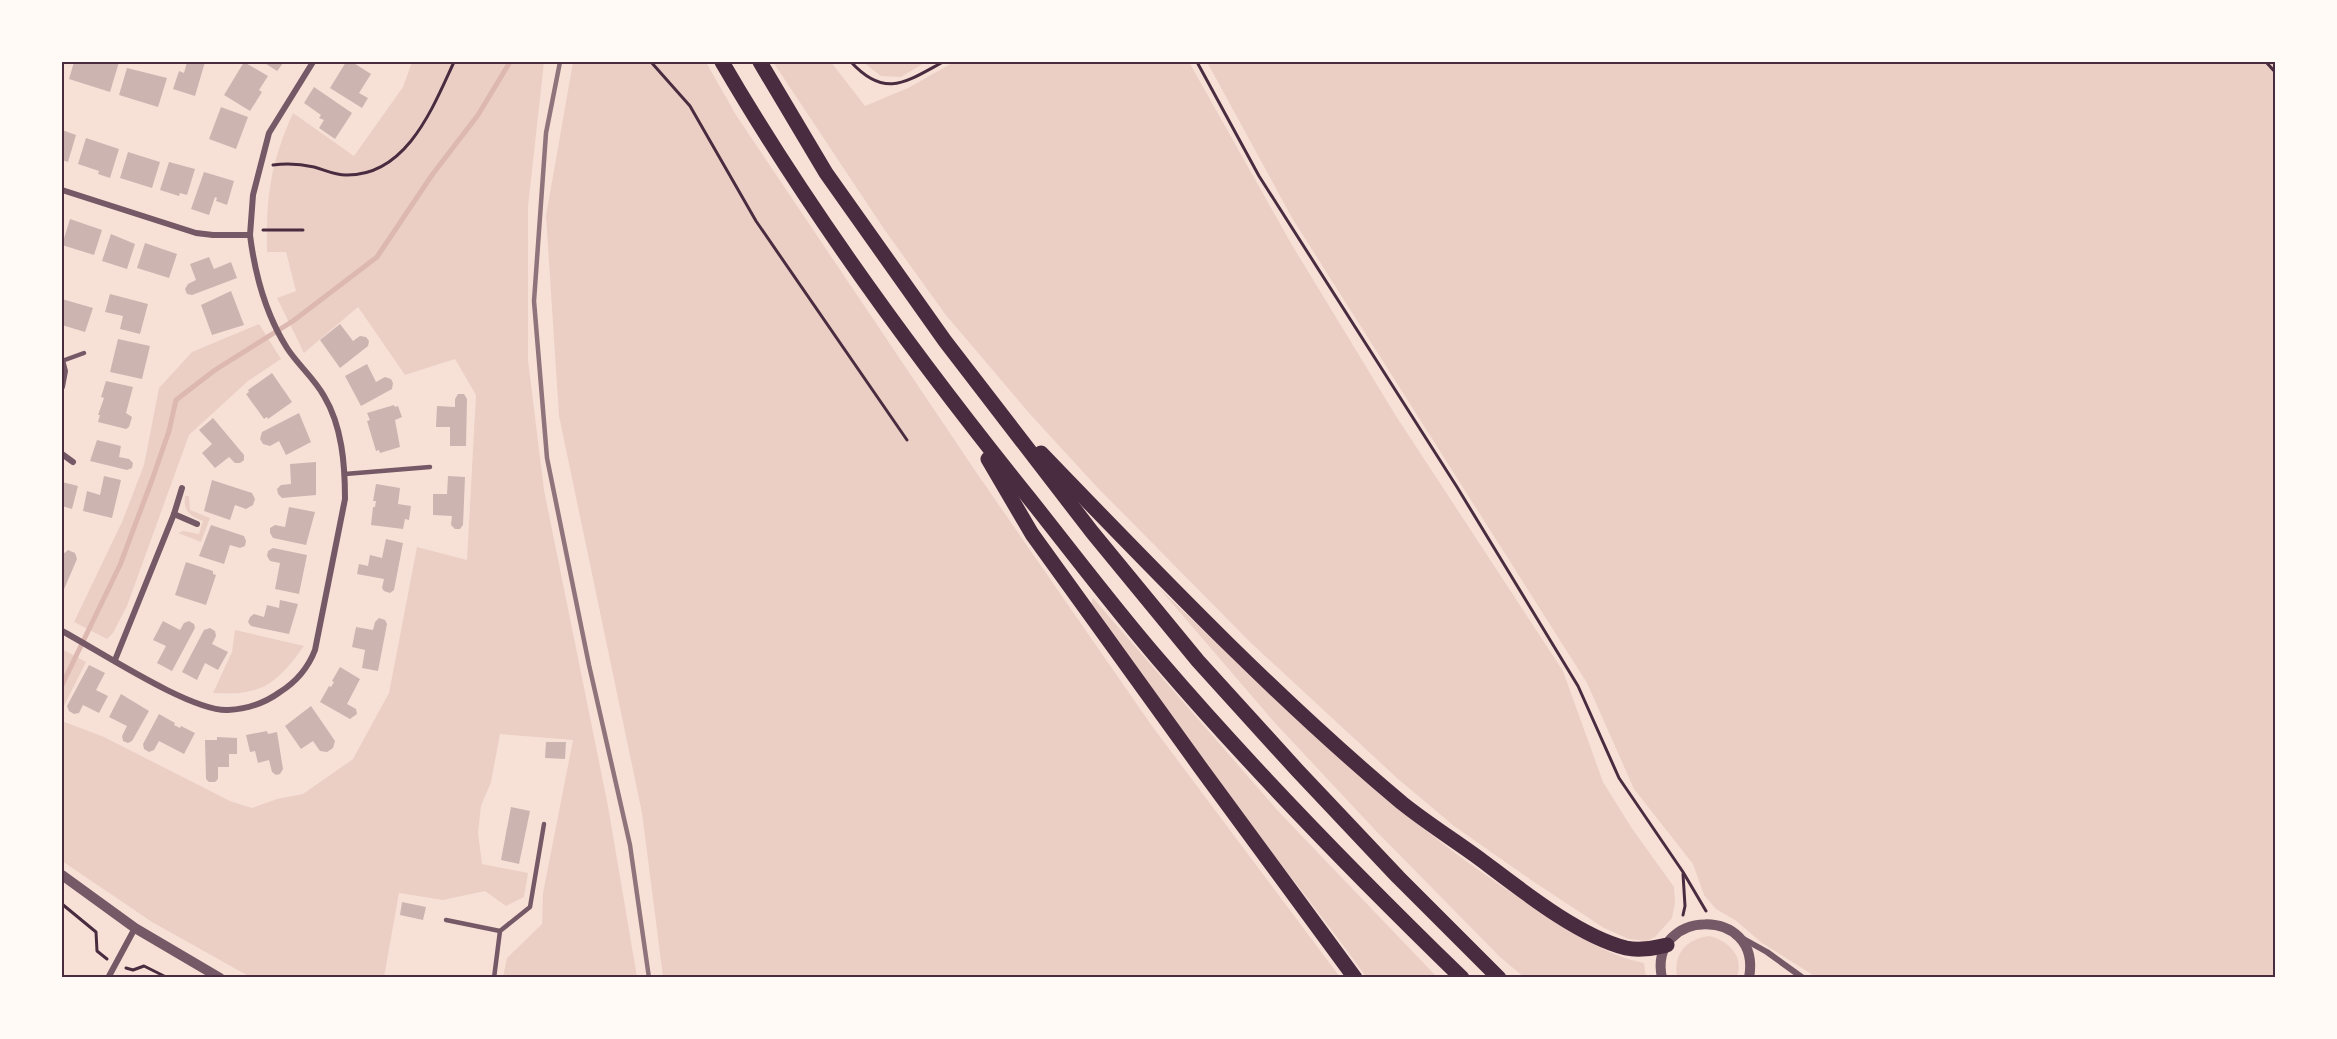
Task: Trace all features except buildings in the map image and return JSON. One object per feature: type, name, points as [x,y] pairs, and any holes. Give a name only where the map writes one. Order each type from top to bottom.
[{"type":"highway","points":[[722,62],[760,126],[854,265],[959,410],[1158,660],[1367,885],[1462,978]]},
{"type":"highway","points":[[760,62],[826,173],[945,341],[1092,532],[1198,661],[1383,860],[1499,978]]},
{"type":"highway","points":[[989,399],[1192,610],[1296,708],[1404,804],[1527,895],[1583,929],[1626,948],[1648,949],[1667,945]]},
{"type":"highway","points":[[959,410],[1032,534],[1355,978]]},
{"type":"street","points":[[63,632],[177,695],[217,709],[228,710],[270,699],[285,689],[307,668],[315,650],[345,499],[345,474],[338,430],[324,395],[291,352],[267,310],[254,267],[250,232],[253,195],[269,133],[313,62]]},
{"type":"street","points":[[62,190],[196,233],[213,235],[250,232]]},
{"type":"street","points":[[62,361],[65,371],[62,387]]},
{"type":"street","points":[[62,454],[73,462]]},
{"type":"street","points":[[115,660],[182,489]]},
{"type":"street","points":[[174,514],[197,524]]},
{"type":"street","points":[[62,875],[135,928],[220,978]]},
{"type":"street","points":[[1662,978],[1661,964],[1667,945],[1680,931],[1691,925],[1705,923],[1720,925],[1735,933],[1767,952],[1803,978]]},
{"type":"street","points":[[108,978],[135,928]]},
{"type":"street","points":[[1735,933],[1749,956],[1749,978]]},
{"type":"lane","points":[[62,361],[84,353]]},
{"type":"lane","points":[[345,474],[430,467]]},
{"type":"lane","points":[[494,978],[500,932],[530,907],[544,824]]},
{"type":"lane","points":[[446,920],[500,932]]},
{"type":"path","points":[[259,166],[284,164],[313,166],[345,175],[360,174],[380,167],[398,154],[423,127],[454,62]]},
{"type":"path","points":[[651,62],[690,106],[756,221],[907,440]]},
{"type":"path","points":[[851,62],[861,73],[882,84],[896,84],[943,62]]},
{"type":"path","points":[[1197,62],[1259,176],[1457,487],[1578,686],[1619,778],[1683,872],[1713,924]]},
{"type":"path","points":[[2266,62],[2276,73]]},
{"type":"path","points":[[250,232],[303,230]]},
{"type":"path","points":[[1680,931],[1685,906],[1683,872]]},
{"type":"path","points":[[62,904],[96,932],[97,951],[114,965],[133,970],[144,966],[168,978]]},
{"type":"shaded area","points":[[412,62],[544,62],[528,207],[528,360],[544,490],[608,806],[637,977],[503,977],[507,958],[542,924],[543,893],[573,740],[500,734],[491,782],[481,806],[478,833],[482,864],[528,873],[524,897],[506,906],[485,891],[443,900],[399,893],[384,977],[252,978],[152,922],[62,861],[62,721],[104,737],[230,801],[252,808],[277,799],[303,794],[353,759],[389,693],[417,547],[467,560],[476,395],[455,359],[405,375],[358,307],[304,353],[277,298],[296,291],[286,252],[267,252],[267,215],[271,181],[279,149],[293,113],[354,156],[403,87]]},
{"type":"shaded area","points":[[573,62],[706,62],[736,115],[974,469],[1152,726],[1340,977],[663,977],[642,813],[559,416],[546,216]]},
{"type":"shaded area","points":[[773,62],[831,62],[865,106],[908,88],[954,62],[1189,62],[1292,245],[1396,416],[1563,671],[1603,782],[1631,827],[1674,887],[1675,903],[1672,918],[1655,937],[1647,941],[1629,939],[1604,928],[1454,826],[1398,779],[1251,643],[1095,485],[1029,413],[945,314],[884,229]]},
{"type":"shaded area","points":[[863,62],[926,62],[901,77],[881,76]]},
{"type":"shaded area","points":[[1207,62],[2275,62],[2275,977],[1816,977],[1762,943],[1735,920],[1716,909],[1704,895],[1693,864],[1634,789],[1587,683],[1292,218]]},
{"type":"shaded area","points":[[259,324],[281,359],[248,381],[189,435],[127,606],[113,633],[107,639],[74,622],[122,522],[144,465],[159,388],[192,352]]},
{"type":"shaded area","points":[[185,496],[189,496],[190,510],[210,518],[201,542],[178,533],[183,531],[199,534],[203,521],[188,512],[185,506]]},
{"type":"shaded area","points":[[1159,588],[1296,718],[1391,802],[1490,878],[1579,936],[1616,955],[1644,963],[1646,977],[1524,977],[1500,957],[1377,832],[1275,723]]},
{"type":"shaded area","points":[[1093,598],[1278,811],[1437,977],[1366,977],[1235,803],[1091,604]]},
{"type":"shaded area","points":[[235,630],[304,646],[285,670],[266,685],[244,692],[213,693],[232,652]]},
{"type":"shaded area","points":[[62,649],[86,662],[62,710]]},
{"type":"shaded area","points":[[1709,936],[1723,942],[1733,950],[1738,962],[1737,977],[1677,977],[1677,961],[1683,949],[1694,940]]},
{"type":"waterway","points":[[62,685],[120,565],[169,431],[176,400],[215,370],[293,321],[377,257],[432,175],[478,115],[510,62]]},
{"type":"railway","points":[[560,62],[546,133],[534,301],[547,458],[589,665],[630,845],[649,978]]}]
